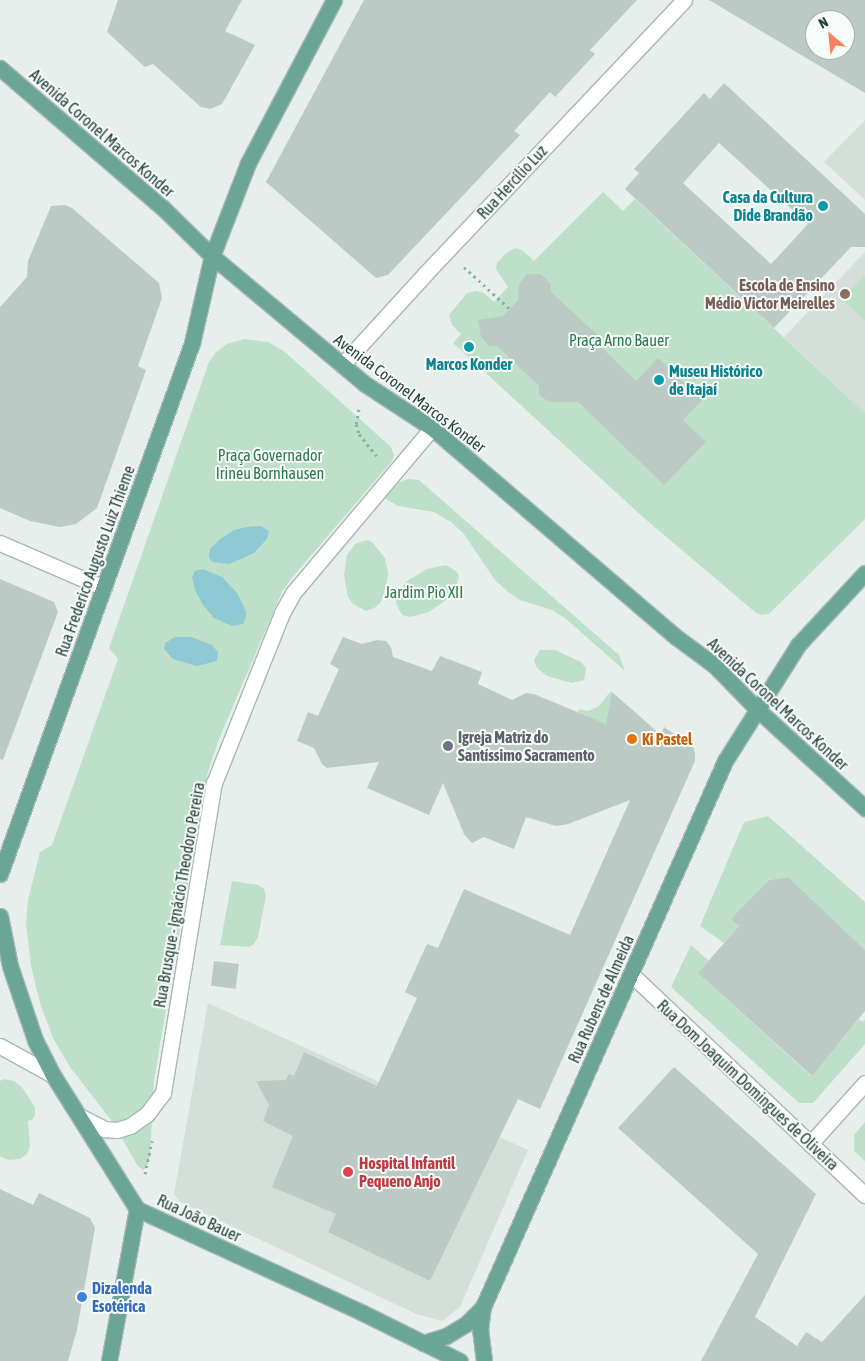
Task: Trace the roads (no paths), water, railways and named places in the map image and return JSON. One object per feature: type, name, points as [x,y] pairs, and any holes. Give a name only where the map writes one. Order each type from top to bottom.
[{"type":"main road","name":"Rua Frederico Augusto Luiz Thieme","points":[[0,874],[192,343],[212,256],[248,163],[334,0]]},
{"type":"main road","name":"Avenida Coronel Marcos Konder","points":[[0,68],[163,208],[212,256],[342,365],[365,384],[432,428],[676,637],[714,665],[757,709],[865,808]]},
{"type":"main road","name":"Rua Rubens de Almeida","points":[[484,1361],[480,1330],[483,1307],[725,761],[798,645],[865,573]]},
{"type":"main road","name":"Rua João Bauer","points":[[0,916],[10,966],[21,1003],[53,1075],[137,1209],[460,1361]]},
{"type":"main road","points":[[109,1361],[137,1209]]},
{"type":"main road","name":"Rua Rubens de Almeida","points":[[423,1342],[446,1336],[460,1328],[483,1307]]},
{"type":"street","name":"Rua Hercílio Luz","points":[[342,365],[425,274],[684,0]]},
{"type":"street","name":"Rua Brusque - Ignácio Theodoro Pereira","points":[[81,1117],[105,1129],[117,1130],[130,1126],[147,1114],[163,1093],[214,783],[275,631],[293,593],[432,428]]},
{"type":"street","points":[[0,543],[104,588]]},
{"type":"street","name":"Rua Dom Joaquim Domingues de Oliveira","points":[[631,974],[865,1195]]},
{"type":"street","points":[[0,1046],[53,1075]]},
{"type":"street","points":[[810,1144],[865,1083]]},
{"type":"water","points":[[261,526],[269,531],[267,539],[254,553],[229,564],[212,562],[209,557],[210,549],[219,540],[234,530]]},
{"type":"water","points":[[203,569],[222,577],[237,593],[246,611],[243,624],[232,626],[214,618],[203,605],[195,590],[192,577],[195,571]]},
{"type":"water","points":[[175,637],[191,637],[212,645],[218,652],[217,661],[197,666],[173,659],[164,649],[165,643]]},
{"type":"place","name":"Casa da Cultura Dide Brandão","points":[[823,206]]},
{"type":"place","name":"Escola de Ensino Médio Victor Meirelles","points":[[845,294]]},
{"type":"place","name":"Marcos Konder","points":[[469,347]]},
{"type":"place","name":"Museu Histórico de Itajaí","points":[[659,380]]},
{"type":"place","name":"Ki Pastel","points":[[632,739]]},
{"type":"place","name":"Igreja Matriz do Santíssimo Sacramento","points":[[448,746]]},
{"type":"place","name":"Hospital Infantil Pequeno Anjo","points":[[348,1172]]},
{"type":"place","name":"Dizalenda Esotérica","points":[[82,1297]]},
{"type":"park label","name":"Praça Arno Bauer","points":[[619,340]]},
{"type":"park label","name":"Praça Governador Irineu Bornhausen","points":[[270,464]]},
{"type":"park label","name":"Jardim Pio XII","points":[[424,592]]}]
